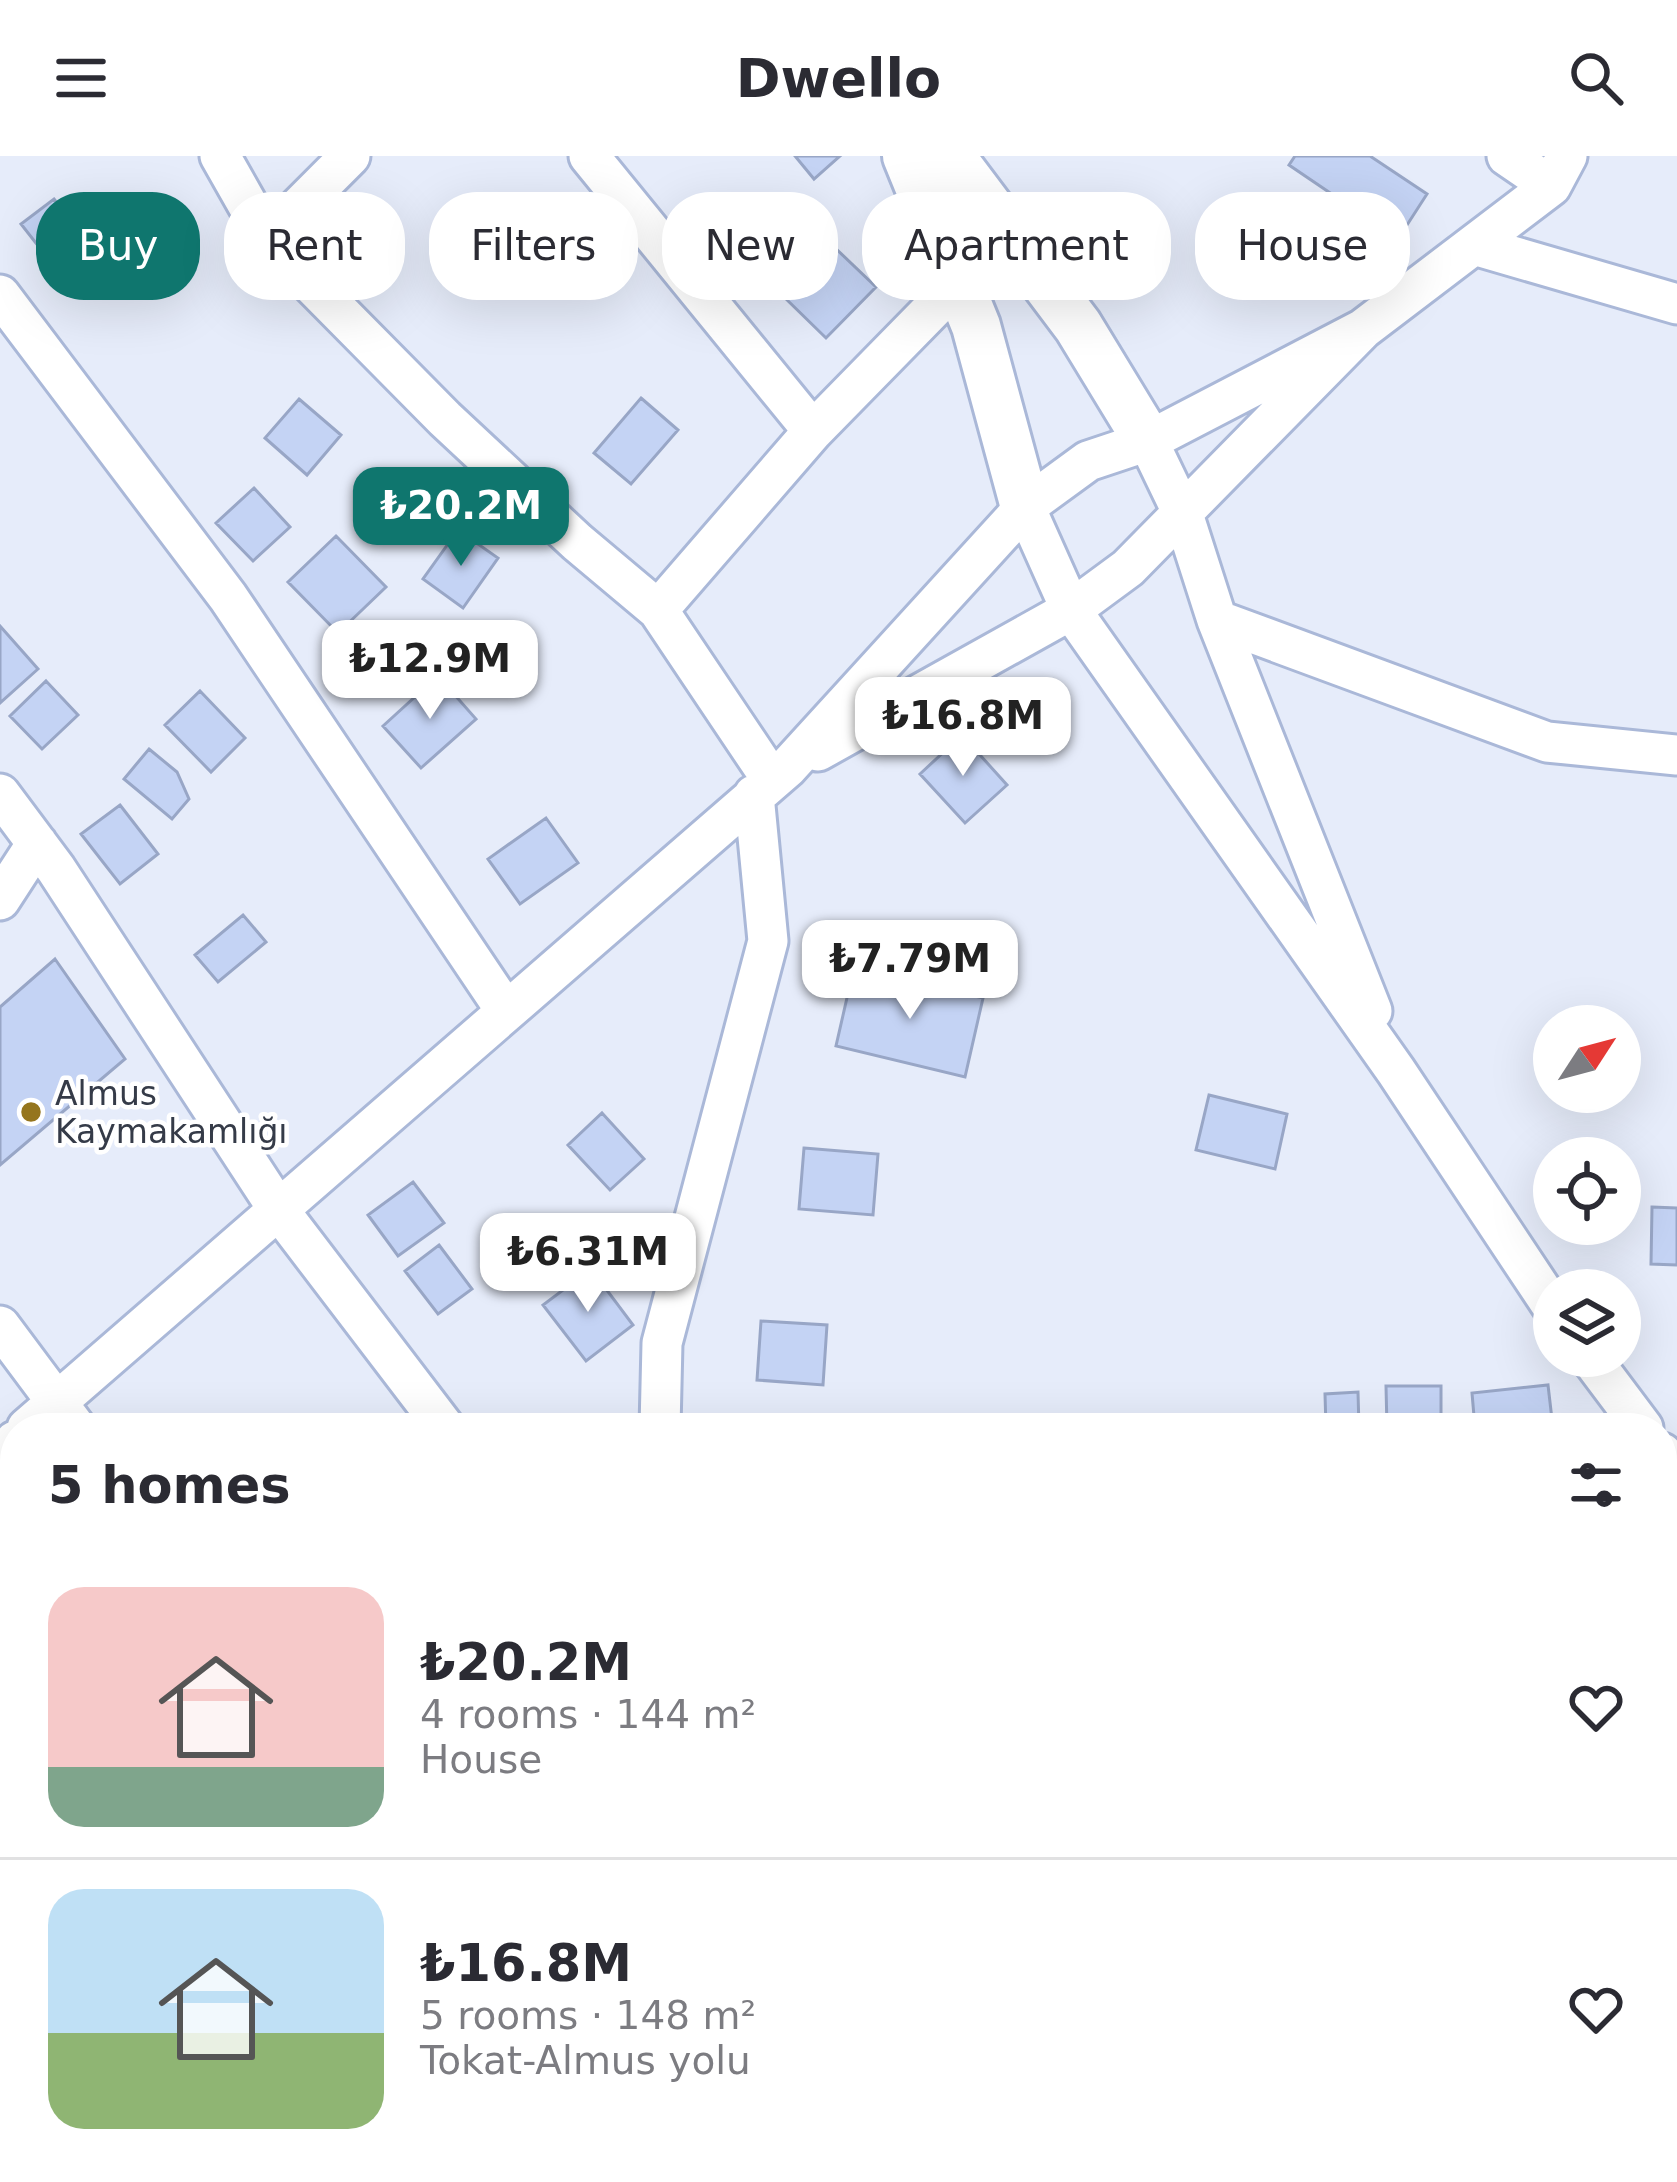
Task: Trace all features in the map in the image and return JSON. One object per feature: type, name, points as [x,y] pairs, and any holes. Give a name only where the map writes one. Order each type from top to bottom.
[{"type":"main road","points":[[907,156],[921,192]]},
{"type":"main road","points":[[950,156],[1078,326],[1148,441]]},
{"type":"main road","points":[[965,300],[1025,506]]},
{"type":"street","points":[[220,156],[240,192]]},
{"type":"street","points":[[314,192],[350,156]]},
{"type":"street","points":[[589,156],[813,431]]},
{"type":"street","points":[[1507,156],[1559,171]]},
{"type":"street","points":[[771,781],[1071,610],[1128,568],[1363,329],[1559,171]]},
{"type":"street","points":[[1474,244],[1677,304]]},
{"type":"street","points":[[0,295],[228,597],[506,1011]]},
{"type":"street","points":[[327,300],[445,419],[658,610],[771,781],[768,941],[662,1343],[660,1413]]},
{"type":"street","points":[[658,610],[813,431],[941,300]]},
{"type":"street","points":[[69,1413],[278,1209],[771,781],[1025,506],[1088,461],[1148,441],[1363,329]]},
{"type":"street","points":[[1148,441],[1184,514],[1216,620],[1396,1071]]},
{"type":"street","points":[[1025,506],[1071,610],[1396,1071],[1533,1277]]},
{"type":"street","points":[[1216,620],[1547,742],[1677,755]]},
{"type":"street","points":[[0,794],[278,1209],[434,1413]]},
{"type":"street","points":[[0,900],[37,843]]},
{"type":"street","points":[[0,1326],[65,1413]]},
{"type":"street","points":[[1605,1377],[1632,1413]]},
{"type":"building","points":[[795,156],[840,156],[814,179]]},
{"type":"building","points":[[1295,156],[1370,156],[1427,194],[1410,220],[1410,192],[1329,192],[1289,165]]},
{"type":"building","points":[[36,213],[36,243],[21,224]]},
{"type":"building","points":[[838,251],[862,274],[863,300],[826,338],[787,300],[838,300]]},
{"type":"building","points":[[641,398],[678,430],[631,484],[594,453]]},
{"type":"building","points":[[299,399],[341,435],[307,475],[265,438]]},
{"type":"building","points":[[254,488],[290,527],[253,561],[216,523]]},
{"type":"building","points":[[458,530],[498,558],[463,608],[423,579]]},
{"type":"building","points":[[336,536],[386,587],[338,633],[288,582]]},
{"type":"building","points":[[0,626],[38,669],[0,703]]},
{"type":"building","points":[[438,676],[476,719],[421,768],[383,726]]},
{"type":"building","points":[[46,681],[78,715],[42,749],[10,716]]},
{"type":"building","points":[[200,691],[245,738],[211,772],[165,725]]},
{"type":"building","points":[[962,735],[1007,785],[965,823],[920,774]]},
{"type":"building","points":[[149,749],[177,772],[189,799],[172,819],[124,779]]},
{"type":"building","points":[[120,805],[158,854],[120,884],[81,834]]},
{"type":"building","points":[[546,818],[578,863],[520,904],[488,859]]},
{"type":"building","points":[[243,915],[266,942],[218,982],[195,955]]},
{"type":"building","name":"Almus Kaymakamlığı","points":[[55,959],[125,1059],[0,1165],[0,1007]]},
{"type":"building","points":[[854,967],[983,998],[965,1077],[836,1046]]},
{"type":"building","points":[[1209,1095],[1287,1114],[1275,1169],[1196,1150]]},
{"type":"building","points":[[602,1113],[644,1159],[610,1190],[568,1145]]},
{"type":"building","points":[[804,1148],[878,1154],[873,1215],[799,1209]]},
{"type":"building","points":[[413,1182],[444,1223],[398,1256],[368,1215]]},
{"type":"building","points":[[1652,1207],[1677,1208],[1677,1265],[1651,1264]]},
{"type":"building","points":[[439,1245],[472,1289],[438,1314],[405,1271]]},
{"type":"building","points":[[591,1269],[633,1325],[586,1361],[543,1305]]},
{"type":"building","points":[[761,1321],[827,1325],[823,1385],[757,1380]]},
{"type":"building","points":[[1548,1385],[1551,1413],[1474,1413],[1472,1393]]},
{"type":"building","points":[[1386,1386],[1441,1386],[1441,1413],[1387,1413]]},
{"type":"building","points":[[1358,1392],[1359,1413],[1326,1413],[1325,1394]]},
{"type":"place","name":"Almus Kaymakamlığı","points":[[31,1112]]}]
